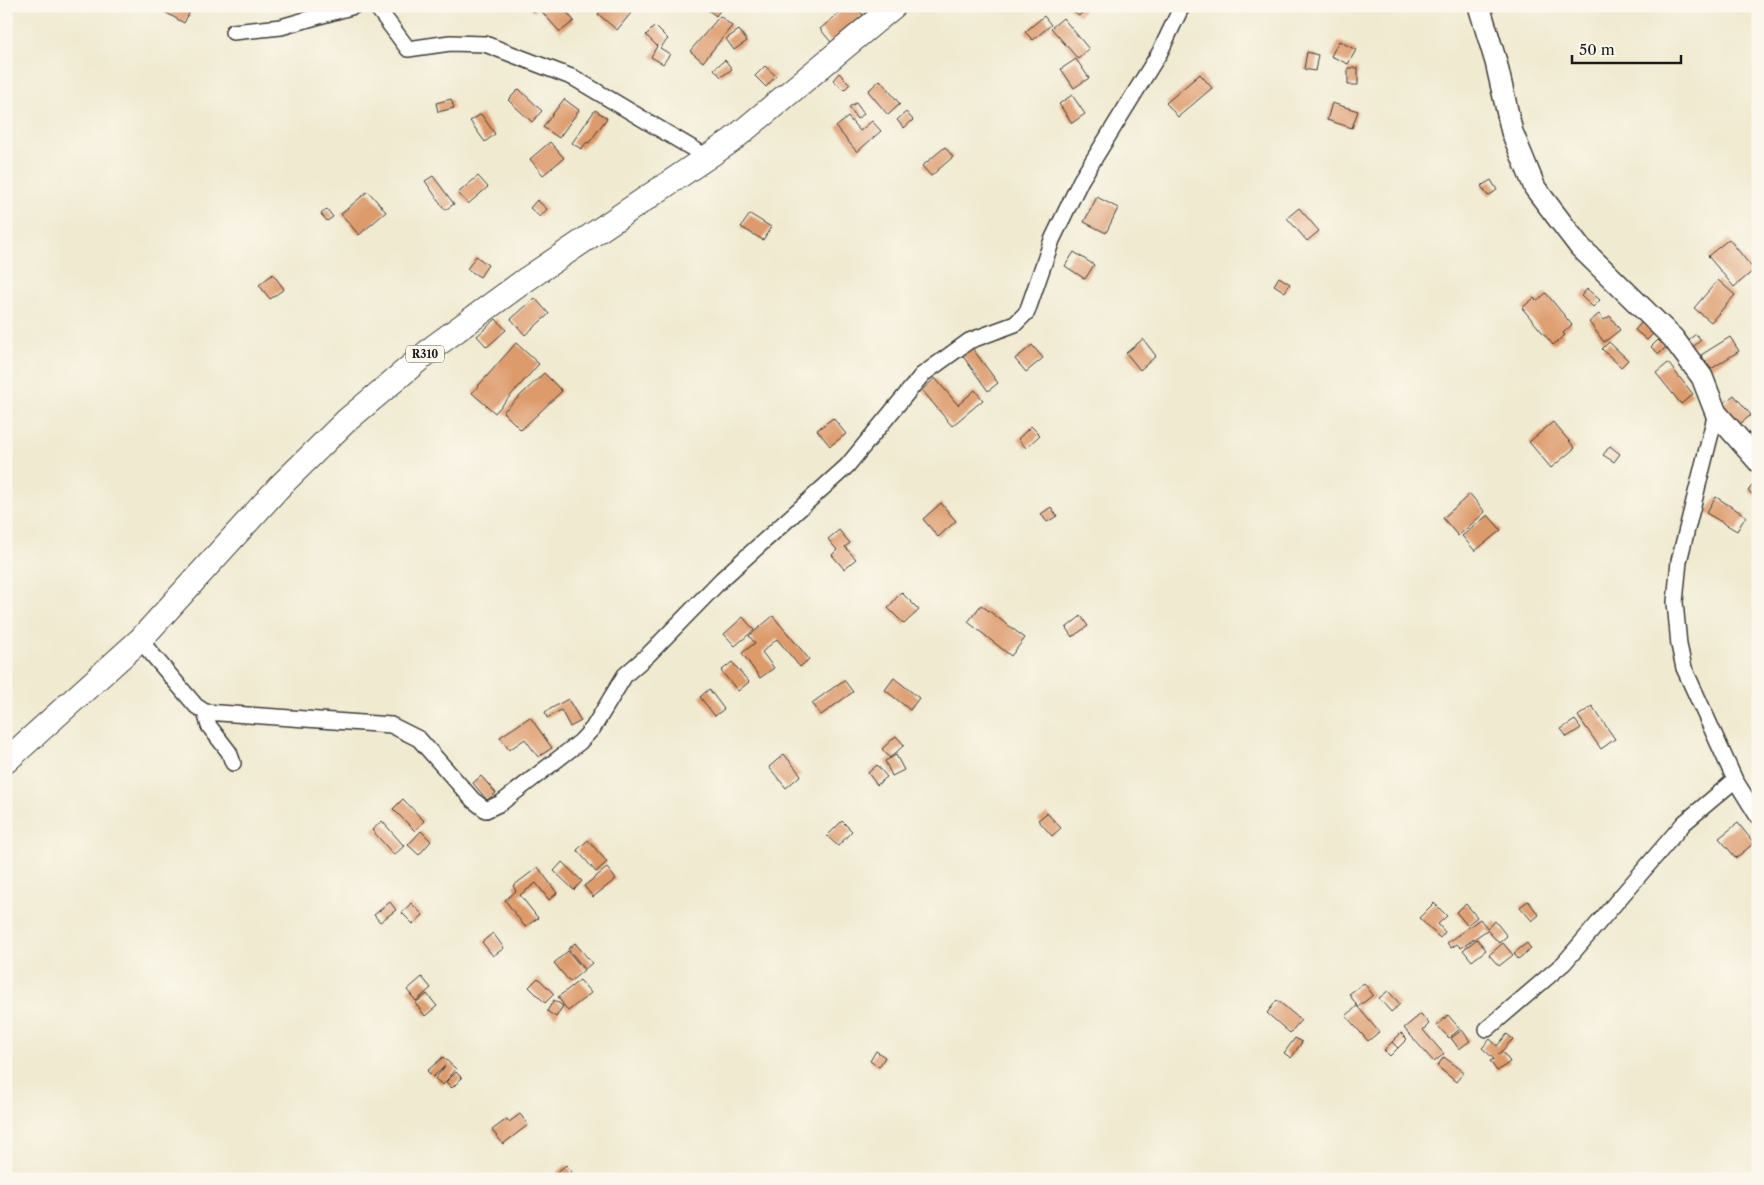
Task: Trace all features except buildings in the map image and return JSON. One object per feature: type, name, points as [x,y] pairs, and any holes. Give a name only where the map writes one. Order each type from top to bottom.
[{"type":"main road","name":"R310","points":[[6,761],[140,640],[279,487],[346,421],[442,341],[524,281],[730,141],[894,6]]},
{"type":"main road","points":[[1479,6],[1496,62],[1512,132],[1535,188],[1580,247],[1673,338],[1702,378],[1716,413],[1758,461]]},
{"type":"street","points":[[233,32],[281,27],[354,6]]},
{"type":"street","points":[[376,6],[408,49],[450,43],[485,44],[574,78],[707,157]]},
{"type":"street","points":[[140,640],[196,706],[205,712],[391,725],[419,740],[473,800],[486,810],[501,803],[580,742],[593,728],[625,676],[722,579],[847,466],[922,375],[969,341],[1015,324],[1027,312],[1052,240],[1081,180],[1160,52],[1182,6]]},
{"type":"street","points":[[1716,413],[1679,561],[1675,602],[1678,645],[1684,668],[1735,780],[1758,816]]},
{"type":"street","points":[[205,712],[208,726],[229,752],[233,763]]},
{"type":"street","points":[[1487,1029],[1564,963],[1684,823],[1735,780]]}]
